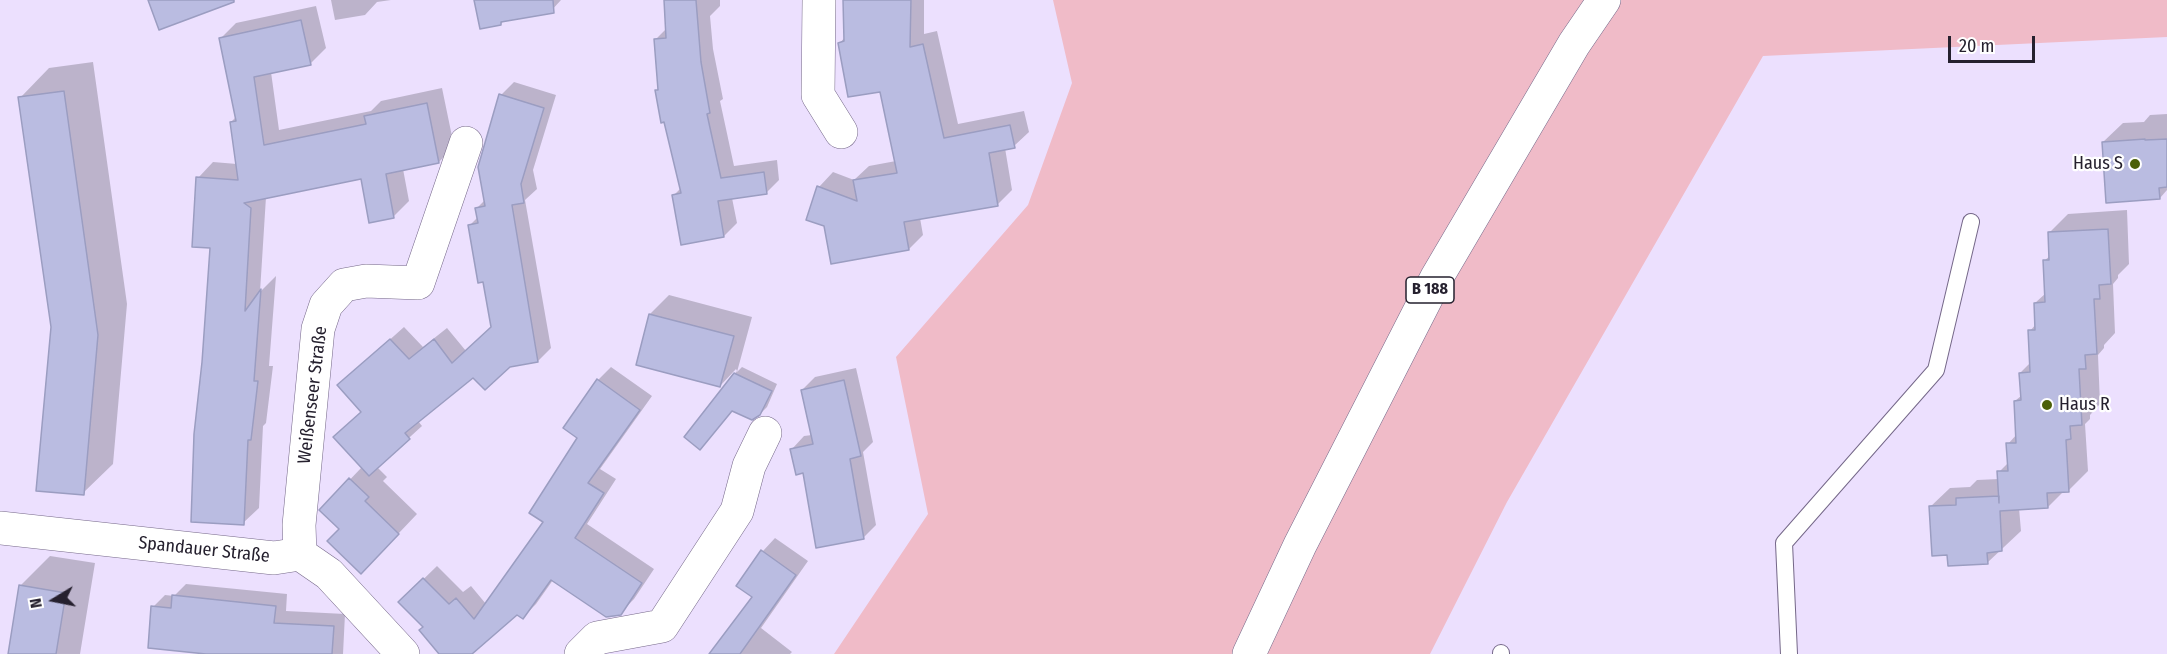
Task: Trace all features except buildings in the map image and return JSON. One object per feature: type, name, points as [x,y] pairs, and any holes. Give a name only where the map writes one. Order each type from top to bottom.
[{"type":"street","points":[[819,0],[818,95],[841,132]]},
{"type":"street","name":"B 188","points":[[1249,654],[1300,545],[1437,277],[1574,44],[1604,0]]},
{"type":"street","name":"Weißenseer Straße","points":[[300,554],[299,525],[318,329],[326,305],[344,285],[366,282],[418,283],[466,143]]},
{"type":"street","points":[[581,654],[597,638],[662,626],[738,511],[749,465],[765,433]]},
{"type":"street","name":"Spandauer Straße","points":[[0,528],[274,558],[300,554]]},
{"type":"street","points":[[300,554],[329,574],[403,654]]},
{"type":"lane","points":[[1789,654],[1784,543],[1936,370],[1971,222]]},
{"type":"shaded area","points":[[1053,0],[2167,0],[2167,37],[1763,56],[1507,502],[1430,654],[834,654],[928,514],[896,357],[1028,205],[1072,83]]},
{"type":"place","name":"Haus S","points":[[2135,164]]},
{"type":"place","name":"Haus R","points":[[2047,405]]}]
